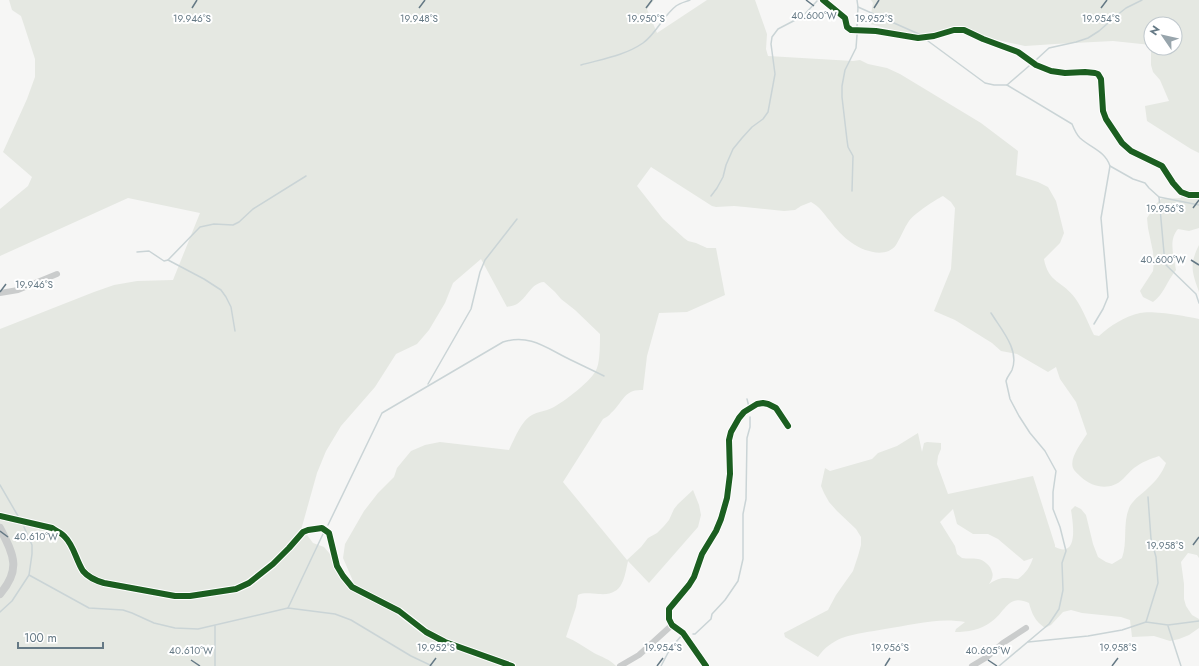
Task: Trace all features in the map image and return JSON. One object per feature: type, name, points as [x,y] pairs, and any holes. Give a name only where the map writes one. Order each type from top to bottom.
[{"type":"street","points":[[823,0],[845,18],[847,27],[851,30],[876,31],[918,38],[934,36],[954,30],[964,30],[989,42],[1018,52],[1036,65],[1051,71],[1098,74],[1101,79],[1103,111],[1106,119],[1122,143],[1131,151],[1162,166],[1181,192],[1199,195]]},
{"type":"street","points":[[0,293],[18,290],[57,274]]},
{"type":"street","points":[[706,666],[683,633],[672,625],[669,618],[669,609],[694,577],[702,554],[722,519],[727,498],[730,474],[730,432],[734,425],[744,412],[757,404],[763,403],[776,408],[788,426]]},
{"type":"street","points":[[0,516],[52,528],[66,537],[83,571],[96,580],[104,583],[175,596],[190,596],[236,589],[249,583],[273,564],[303,532],[322,528],[329,533],[337,566],[352,587],[399,612],[426,632],[445,642],[512,666]]},
{"type":"street","points":[[0,528],[12,552],[14,561],[10,580],[0,594]]},
{"type":"street","points":[[620,666],[639,655],[672,625]]},
{"type":"street","points":[[972,666],[987,657],[1003,643],[1026,628]]},
{"type":"shaded area","points":[[9,0],[654,0],[647,9],[657,33],[707,0],[755,0],[767,34],[766,49],[768,56],[853,61],[860,60],[868,64],[887,68],[900,74],[981,123],[1018,151],[1016,175],[1048,187],[1056,201],[1064,233],[1060,243],[1044,259],[1046,267],[1052,277],[1066,288],[1075,298],[1094,335],[1099,336],[1129,316],[1145,312],[1178,315],[1199,319],[1199,558],[1197,555],[1188,553],[1181,562],[1184,584],[1184,599],[1186,606],[1192,615],[1199,619],[1199,628],[1189,635],[1170,641],[1154,636],[1132,637],[1130,620],[1121,617],[1082,613],[1071,610],[1063,612],[1051,625],[1045,628],[1034,617],[1029,603],[1016,600],[1007,605],[991,622],[974,630],[955,632],[956,629],[965,622],[945,620],[915,624],[842,638],[828,646],[818,657],[785,637],[784,633],[828,610],[836,595],[853,571],[861,545],[861,537],[856,529],[829,502],[824,493],[821,486],[825,468],[830,471],[872,459],[878,453],[897,446],[918,433],[922,452],[924,443],[941,443],[937,464],[948,494],[1033,476],[1055,547],[1063,549],[1068,548],[1071,544],[1073,538],[1073,523],[1071,510],[1075,506],[1081,509],[1086,515],[1093,544],[1098,557],[1112,564],[1122,558],[1124,552],[1126,519],[1130,506],[1136,498],[1156,480],[1166,463],[1159,456],[1149,460],[1134,468],[1118,483],[1108,487],[1096,486],[1086,481],[1074,470],[1072,464],[1074,455],[1087,434],[1076,402],[1060,379],[1056,367],[1048,372],[1017,354],[1001,351],[992,343],[955,320],[934,311],[951,269],[955,208],[951,202],[943,196],[916,214],[907,224],[896,245],[892,249],[881,253],[862,249],[849,241],[837,230],[819,208],[811,202],[795,210],[784,211],[734,206],[716,207],[712,206],[651,167],[637,186],[663,219],[684,238],[707,248],[716,248],[725,295],[687,312],[659,313],[647,356],[643,390],[636,390],[627,394],[615,409],[603,419],[563,482],[627,560],[648,538],[657,533],[664,526],[678,504],[693,490],[699,505],[701,515],[698,527],[649,583],[628,561],[623,580],[618,589],[607,594],[586,593],[578,595],[576,607],[566,637],[616,666],[0,666],[0,329],[114,285],[137,281],[173,280],[200,213],[128,198],[0,256],[0,209],[28,186],[32,177],[3,152],[27,99],[35,77],[35,59],[21,16],[12,10]],"holes":[[[481,259],[507,307],[517,304],[532,288],[544,282],[561,299],[575,310],[600,334],[597,368],[590,378],[564,401],[552,408],[534,414],[528,418],[518,431],[509,450],[440,442],[425,445],[411,451],[397,468],[394,477],[378,493],[364,511],[345,544],[343,558],[356,588],[334,563],[330,554],[324,547],[313,543],[307,535],[300,533],[317,473],[326,451],[341,426],[375,387],[396,354],[417,344],[429,330],[445,303],[453,283]],[[953,509],[957,524],[973,534],[988,534],[998,539],[1024,561],[1033,558],[1025,572],[1018,579],[1003,578],[989,584],[993,575],[989,566],[980,560],[962,558],[957,554],[955,546],[940,522]]]},
{"type":"shaded area","points":[[871,0],[1199,0],[1199,153],[1147,121],[1145,106],[1169,101],[1160,80],[1153,72],[1151,56],[1183,56],[1183,16],[1143,16],[1143,44],[1113,41],[1025,46],[988,38],[967,30],[924,36],[912,35],[870,24],[873,3]]},
{"type":"shaded area","points":[[1183,189],[1199,192],[1199,228],[1189,231],[1178,229],[1175,233],[1172,249],[1176,270],[1163,291],[1153,302],[1143,297],[1140,291],[1153,271],[1154,262],[1147,218],[1161,199],[1181,198]]},
{"type":"shaded area","points":[[1199,245],[1199,292],[1193,274],[1193,263]]},
{"type":"waterway","points":[[581,65],[613,57],[643,43],[656,30],[671,10],[681,3],[690,0]]},
{"type":"waterway","points":[[857,0],[857,26]]},
{"type":"waterway","points":[[1037,59],[1049,48],[1088,38],[1099,31],[1126,8],[1142,0]]},
{"type":"waterway","points":[[711,196],[723,177],[726,165],[733,149],[752,127],[763,119],[768,112],[775,74],[771,44],[772,37],[778,29],[803,16],[817,1]]},
{"type":"waterway","points":[[858,7],[921,35]]},
{"type":"waterway","points":[[852,191],[853,156],[848,147],[842,86],[845,70],[856,48],[857,35]]},
{"type":"waterway","points":[[928,41],[985,83],[1007,85],[1072,124],[1080,138],[1101,153],[1108,161],[1110,166],[1101,218],[1108,297],[1094,324]]},
{"type":"waterway","points":[[1007,85],[1029,66]]},
{"type":"waterway","points":[[1110,166],[1133,179],[1145,183],[1159,197],[1199,205]]},
{"type":"waterway","points":[[168,260],[200,227],[214,224],[233,225],[239,222],[253,209],[306,176]]},
{"type":"waterway","points":[[1159,197],[1165,264],[1196,294],[1199,303]]},
{"type":"waterway","points":[[428,384],[471,309],[480,272],[485,260],[517,219]]},
{"type":"waterway","points":[[137,252],[149,251],[164,261],[168,260],[221,290],[231,307],[235,331]]},
{"type":"waterway","points":[[991,313],[1012,347],[1014,355],[1012,370],[1006,381],[1010,399],[1019,416],[1030,433],[1045,451],[1056,471],[1053,492],[1053,509],[1060,527],[1066,551],[1062,563],[1063,590],[1059,609],[1049,624],[999,666]]},
{"type":"waterway","points":[[328,525],[382,413],[503,342],[521,340],[536,343],[604,376]]},
{"type":"waterway","points":[[747,399],[749,407]]},
{"type":"waterway","points":[[693,634],[695,634],[711,619],[712,614],[725,600],[738,581],[743,559],[743,514],[746,499],[747,438],[750,427],[750,417]]},
{"type":"waterway","points":[[0,485],[18,516]]},
{"type":"waterway","points":[[1146,622],[1158,583],[1156,557],[1151,539],[1148,497]]},
{"type":"waterway","points":[[0,612],[12,601],[29,575],[32,545],[24,527]]},
{"type":"waterway","points":[[288,608],[323,534]]},
{"type":"waterway","points":[[29,575],[89,608],[123,610],[154,623],[175,628],[198,629],[288,608],[335,614],[351,620],[411,656],[432,666]]},
{"type":"waterway","points":[[1028,642],[1088,636],[1122,630],[1146,622],[1168,625],[1199,621]]},
{"type":"waterway","points":[[215,626],[215,666]]},
{"type":"waterway","points":[[1168,626],[1181,666]]},
{"type":"waterway","points":[[661,666],[670,649],[682,635]]},
{"type":"cycle path","points":[[823,0],[845,18],[847,27],[851,30],[876,31],[918,38],[934,36],[954,30],[964,30],[1018,52],[1036,65],[1051,71],[1098,74],[1101,79],[1103,111],[1106,119],[1122,143],[1131,151],[1162,166],[1181,192],[1189,195],[1199,195]]},
{"type":"cycle path","points":[[706,666],[683,633],[672,625],[669,619],[669,609],[694,577],[702,554],[716,531],[721,519],[727,498],[730,474],[729,440],[731,432],[739,418],[744,412],[757,404],[763,403],[776,408],[788,426]]},
{"type":"cycle path","points":[[0,516],[52,528],[61,533],[71,545],[83,571],[96,580],[104,583],[175,596],[190,596],[236,589],[249,583],[273,564],[303,532],[322,528],[329,533],[337,566],[352,587],[399,611],[426,632],[445,642],[512,666]]}]
